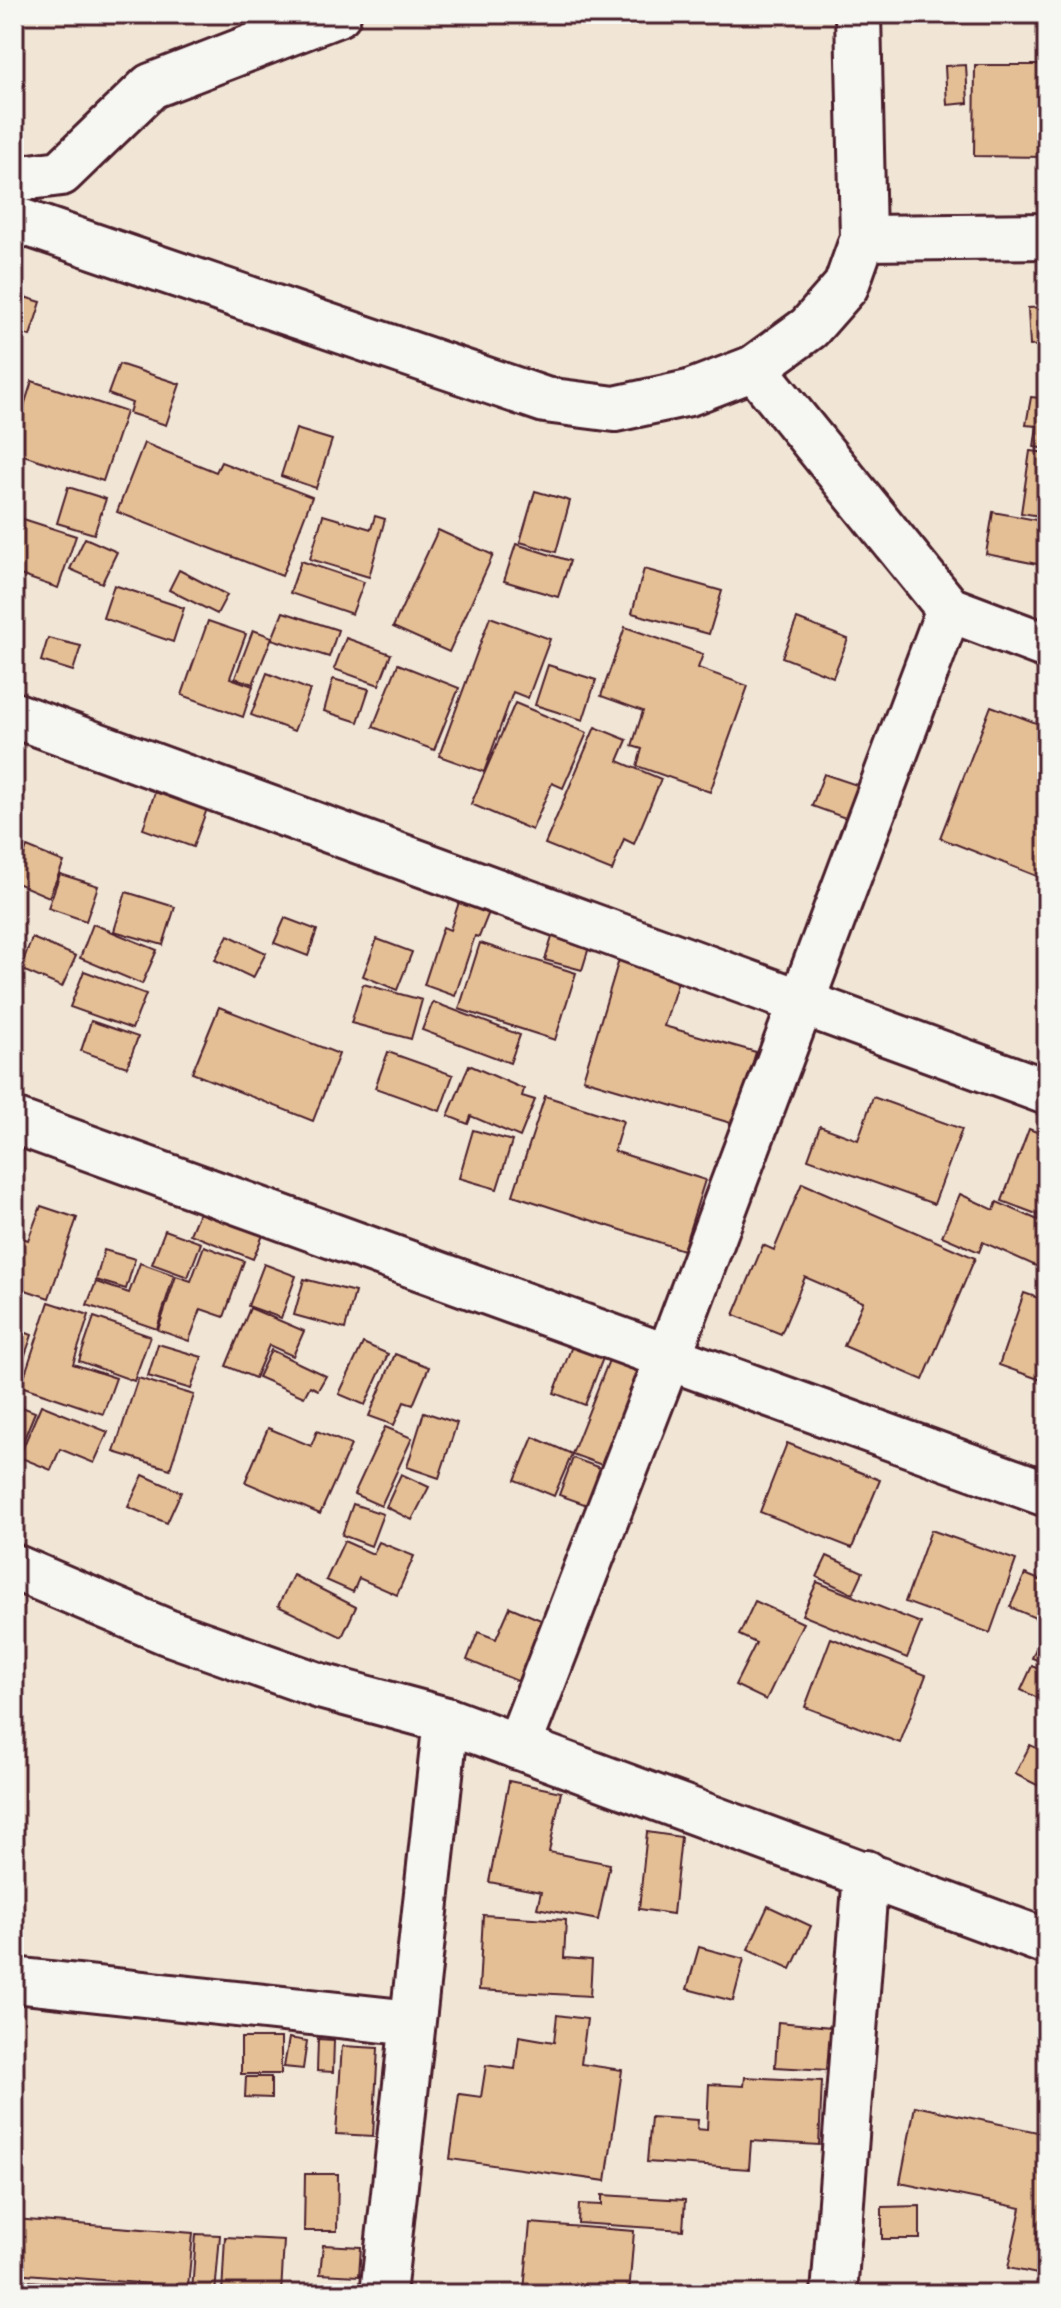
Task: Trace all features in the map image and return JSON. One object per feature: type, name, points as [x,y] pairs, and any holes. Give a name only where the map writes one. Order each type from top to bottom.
[{"type":"street","points":[[14,179],[61,173],[151,86],[338,14]]},
{"type":"street","points":[[14,219],[545,400],[615,409],[689,393],[754,368],[809,328],[846,286],[863,238],[858,14]]},
{"type":"street","points":[[863,238],[1047,236]]},
{"type":"street","points":[[754,368],[949,609],[1047,646]]},
{"type":"street","points":[[518,1747],[668,1358],[949,609]]},
{"type":"street","points":[[14,715],[1047,1092]]},
{"type":"street","points":[[14,1121],[1047,1494]]},
{"type":"street","points":[[14,1567],[167,1632],[320,1686],[446,1720],[1047,1942]]},
{"type":"street","points":[[383,2294],[446,1720]]},
{"type":"street","points":[[834,2294],[866,1873]]},
{"type":"street","points":[[14,1980],[412,2023]]},
{"type":"building","points":[[966,65],[968,103],[947,105],[945,66]]},
{"type":"building","points":[[975,65],[1047,65],[1047,157],[974,156]]},
{"type":"building","points":[[14,294],[41,302],[30,336],[14,331]]},
{"type":"building","points":[[1047,307],[1047,345],[1030,346],[1028,308]]},
{"type":"building","points":[[119,364],[180,384],[166,425],[129,413],[132,403],[108,394]]},
{"type":"building","points":[[32,381],[126,412],[103,481],[14,452],[14,437]]},
{"type":"building","points":[[1031,397],[1047,399],[1047,449],[1034,447],[1037,426],[1026,425]]},
{"type":"building","points":[[296,429],[332,440],[316,488],[281,476]]},
{"type":"building","points":[[144,443],[216,472],[221,462],[312,497],[282,576],[117,512]]},
{"type":"building","points":[[1030,451],[1047,453],[1047,517],[1021,513]]},
{"type":"building","points":[[68,487],[106,499],[94,534],[57,523]]},
{"type":"building","points":[[535,491],[570,501],[556,552],[520,542]]},
{"type":"building","points":[[993,512],[1047,522],[1047,566],[986,554]]},
{"type":"building","points":[[323,515],[371,529],[375,516],[385,519],[369,577],[310,559]]},
{"type":"building","points":[[14,516],[76,536],[58,588],[14,573]]},
{"type":"building","points":[[438,530],[493,555],[449,652],[393,627]]},
{"type":"building","points":[[85,538],[117,552],[102,583],[70,569]]},
{"type":"building","points":[[516,544],[570,561],[558,597],[504,581]]},
{"type":"building","points":[[301,561],[364,582],[352,614],[290,593]]},
{"type":"building","points":[[644,569],[722,591],[709,634],[632,613]]},
{"type":"building","points":[[179,570],[227,595],[217,614],[169,590]]},
{"type":"building","points":[[114,585],[184,608],[173,642],[103,618]]},
{"type":"building","points":[[283,612],[338,630],[329,657],[272,639]]},
{"type":"building","points":[[490,617],[550,639],[528,698],[513,692],[484,772],[439,756]]},
{"type":"building","points":[[797,619],[848,639],[833,677],[782,657]]},
{"type":"building","points":[[208,621],[246,634],[230,678],[253,686],[243,717],[182,695]]},
{"type":"building","points":[[625,627],[703,654],[698,668],[748,686],[710,792],[637,766],[642,749],[632,746],[643,711],[601,696]]},
{"type":"building","points":[[253,630],[272,637],[253,684],[235,678]]},
{"type":"building","points":[[48,638],[81,646],[73,671],[41,661]]},
{"type":"building","points":[[346,638],[391,654],[379,685],[334,669]]},
{"type":"building","points":[[398,664],[459,688],[434,750],[373,727]]},
{"type":"building","points":[[548,665],[596,680],[583,720],[535,705]]},
{"type":"building","points":[[267,673],[310,690],[294,731],[251,715]]},
{"type":"building","points":[[333,679],[369,689],[358,722],[324,711]]},
{"type":"building","points":[[515,703],[587,733],[563,788],[552,783],[532,830],[471,804]]},
{"type":"building","points":[[991,706],[1047,727],[1047,880],[940,838]]},
{"type":"building","points":[[595,727],[627,740],[618,761],[661,779],[634,844],[624,839],[612,871],[545,844]]},
{"type":"building","points":[[824,774],[863,787],[851,820],[812,806]]},
{"type":"building","points":[[155,792],[207,809],[193,847],[143,829]]},
{"type":"building","points":[[27,847],[64,862],[49,897],[14,882]]},
{"type":"building","points":[[60,874],[98,886],[86,921],[48,908]]},
{"type":"building","points":[[126,892],[175,907],[163,945],[114,931]]},
{"type":"building","points":[[459,902],[489,912],[479,937],[475,936],[455,996],[424,985],[443,927],[450,930]]},
{"type":"building","points":[[285,918],[317,930],[308,956],[274,943]]},
{"type":"building","points":[[93,924],[157,950],[142,984],[80,958]]},
{"type":"building","points":[[553,934],[590,944],[582,970],[545,960]]},
{"type":"building","points":[[228,935],[266,953],[253,978],[215,960]]},
{"type":"building","points":[[32,938],[76,956],[62,987],[20,969]]},
{"type":"building","points":[[377,939],[412,952],[397,990],[363,976]]},
{"type":"building","points":[[480,943],[576,973],[555,1040],[459,1009]]},
{"type":"building","points":[[621,953],[681,972],[664,1026],[756,1052],[734,1124],[583,1079]]},
{"type":"building","points":[[84,971],[146,994],[132,1029],[70,1007]]},
{"type":"building","points":[[363,984],[422,1000],[411,1039],[351,1023]]},
{"type":"building","points":[[433,1002],[520,1035],[510,1063],[422,1030]]},
{"type":"building","points":[[219,1007],[339,1054],[313,1121],[192,1073]]},
{"type":"building","points":[[91,1021],[138,1037],[127,1067],[81,1051]]},
{"type":"building","points":[[388,1052],[453,1075],[440,1111],[375,1088]]},
{"type":"building","points":[[469,1065],[524,1089],[522,1096],[535,1100],[520,1137],[471,1116],[468,1124],[448,1116]]},
{"type":"building","points":[[545,1096],[623,1121],[614,1151],[705,1180],[683,1250],[513,1195]]},
{"type":"building","points":[[873,1097],[962,1129],[934,1204],[808,1159],[820,1126],[858,1140]]},
{"type":"building","points":[[1029,1129],[1047,1136],[1047,1218],[1002,1201]]},
{"type":"building","points":[[473,1130],[512,1141],[497,1189],[459,1178]]},
{"type":"building","points":[[802,1183],[975,1258],[923,1380],[844,1346],[863,1302],[805,1277],[781,1334],[734,1315],[763,1245],[774,1250]]},
{"type":"building","points":[[960,1194],[994,1210],[997,1202],[1047,1224],[1047,1271],[983,1242],[979,1252],[942,1236]]},
{"type":"building","points":[[203,1203],[266,1228],[253,1259],[190,1234]]},
{"type":"building","points":[[41,1206],[77,1218],[49,1298],[14,1286],[14,1235],[28,1240]]},
{"type":"building","points":[[165,1230],[201,1243],[188,1277],[152,1264]]},
{"type":"building","points":[[204,1246],[244,1261],[224,1317],[201,1309],[189,1341],[158,1330],[176,1276],[191,1281]]},
{"type":"building","points":[[104,1250],[135,1259],[126,1289],[96,1280]]},
{"type":"building","points":[[140,1263],[174,1275],[157,1329],[87,1305],[96,1282],[129,1293]]},
{"type":"building","points":[[264,1264],[296,1276],[281,1318],[248,1306]]},
{"type":"building","points":[[304,1279],[355,1292],[345,1329],[294,1315]]},
{"type":"building","points":[[1024,1293],[1047,1301],[1047,1382],[999,1365]]},
{"type":"building","points":[[49,1302],[89,1315],[73,1364],[116,1378],[103,1414],[21,1386]]},
{"type":"building","points":[[250,1308],[304,1331],[293,1356],[269,1345],[255,1378],[226,1366]]},
{"type":"building","points":[[94,1317],[150,1336],[134,1381],[79,1361]]},
{"type":"building","points":[[14,1328],[32,1335],[14,1386]]},
{"type":"building","points":[[575,1338],[606,1350],[585,1405],[554,1393]]},
{"type":"building","points":[[363,1343],[388,1354],[365,1405],[339,1394]]},
{"type":"building","points":[[158,1344],[202,1357],[191,1389],[148,1376]]},
{"type":"building","points":[[271,1350],[326,1376],[318,1390],[310,1386],[304,1397],[258,1377]]},
{"type":"building","points":[[395,1354],[429,1367],[413,1405],[404,1402],[394,1425],[369,1416]]},
{"type":"building","points":[[611,1355],[648,1370],[610,1468],[572,1454]]},
{"type":"building","points":[[138,1378],[194,1395],[170,1469],[114,1452]]},
{"type":"building","points":[[14,1404],[35,1412],[17,1456],[14,1455]]},
{"type":"building","points":[[41,1405],[108,1432],[94,1463],[60,1449],[51,1470],[19,1457]]},
{"type":"building","points":[[424,1412],[457,1423],[439,1478],[407,1467]]},
{"type":"building","points":[[385,1427],[412,1438],[381,1506],[354,1494]]},
{"type":"building","points":[[268,1428],[311,1446],[317,1431],[351,1445],[320,1514],[245,1482]]},
{"type":"building","points":[[533,1437],[572,1454],[554,1496],[515,1480]]},
{"type":"building","points":[[787,1443],[880,1480],[852,1548],[760,1512]]},
{"type":"building","points":[[573,1458],[603,1469],[590,1506],[559,1495]]},
{"type":"building","points":[[401,1474],[429,1487],[412,1520],[386,1507]]},
{"type":"building","points":[[143,1475],[181,1492],[167,1523],[128,1507]]},
{"type":"building","points":[[353,1504],[383,1514],[371,1546],[342,1535]]},
{"type":"building","points":[[931,1530],[1016,1560],[990,1633],[905,1602]]},
{"type":"building","points":[[344,1541],[373,1554],[379,1542],[414,1556],[397,1595],[359,1578],[353,1592],[326,1580]]},
{"type":"building","points":[[827,1556],[863,1572],[853,1594],[817,1577]]},
{"type":"building","points":[[1025,1574],[1047,1583],[1047,1603],[1040,1620],[1010,1607]]},
{"type":"building","points":[[293,1575],[356,1607],[342,1637],[278,1606]]},
{"type":"building","points":[[817,1582],[921,1623],[907,1658],[802,1615]]},
{"type":"building","points":[[755,1601],[803,1623],[766,1700],[735,1685],[756,1643],[739,1635]]},
{"type":"building","points":[[510,1607],[548,1623],[522,1683],[467,1660],[478,1632],[496,1639]]},
{"type":"building","points":[[1047,1622],[1047,1664],[1032,1658]]},
{"type":"building","points":[[831,1638],[926,1675],[900,1743],[805,1707]]},
{"type":"building","points":[[1032,1666],[1047,1673],[1046,1702],[1021,1690]]},
{"type":"building","points":[[1030,1745],[1047,1753],[1047,1790],[1015,1774]]},
{"type":"building","points":[[509,1781],[561,1792],[549,1852],[610,1864],[598,1920],[537,1908],[541,1892],[489,1882]]},
{"type":"building","points":[[647,1832],[681,1837],[673,1914],[639,1909]]},
{"type":"building","points":[[768,1906],[811,1926],[791,1969],[748,1949]]},
{"type":"building","points":[[483,1915],[566,1920],[564,1958],[592,1960],[590,1996],[479,1990]]},
{"type":"building","points":[[699,1947],[744,1959],[733,2001],[687,1989]]},
{"type":"building","points":[[557,2015],[587,2019],[581,2064],[622,2070],[606,2181],[450,2159],[459,2094],[481,2097],[486,2065],[515,2069],[519,2036],[554,2042]]},
{"type":"building","points":[[778,2022],[831,2027],[828,2070],[775,2067]]},
{"type":"building","points":[[241,2038],[281,2038],[281,2074],[241,2074]]},
{"type":"building","points":[[289,2038],[307,2041],[303,2069],[284,2067]]},
{"type":"building","points":[[318,2039],[334,2040],[333,2072],[317,2071]]},
{"type":"building","points":[[342,2046],[378,2048],[373,2136],[336,2134]]},
{"type":"building","points":[[246,2077],[271,2077],[271,2098],[245,2097]]},
{"type":"building","points":[[745,2077],[822,2081],[819,2145],[751,2141],[749,2169],[647,2162],[651,2117],[698,2120],[697,2129],[707,2130],[709,2084],[744,2086]]},
{"type":"building","points":[[915,2106],[1047,2134],[1047,2276],[1008,2268],[1021,2208],[900,2183]]},
{"type":"building","points":[[305,2174],[338,2174],[337,2231],[304,2231]]},
{"type":"building","points":[[602,2195],[685,2200],[683,2230],[578,2223],[579,2204],[602,2205]]},
{"type":"building","points":[[920,2206],[920,2239],[882,2239],[882,2207]]},
{"type":"building","points":[[14,2219],[193,2233],[188,2287],[14,2273]]},
{"type":"building","points":[[530,2223],[634,2231],[629,2294],[524,2291]]},
{"type":"building","points":[[196,2234],[220,2235],[215,2294],[14,2294],[14,2280],[192,2293]]},
{"type":"building","points":[[225,2237],[284,2240],[281,2294],[222,2294]]},
{"type":"building","points":[[323,2245],[361,2247],[359,2276],[320,2274]]}]
